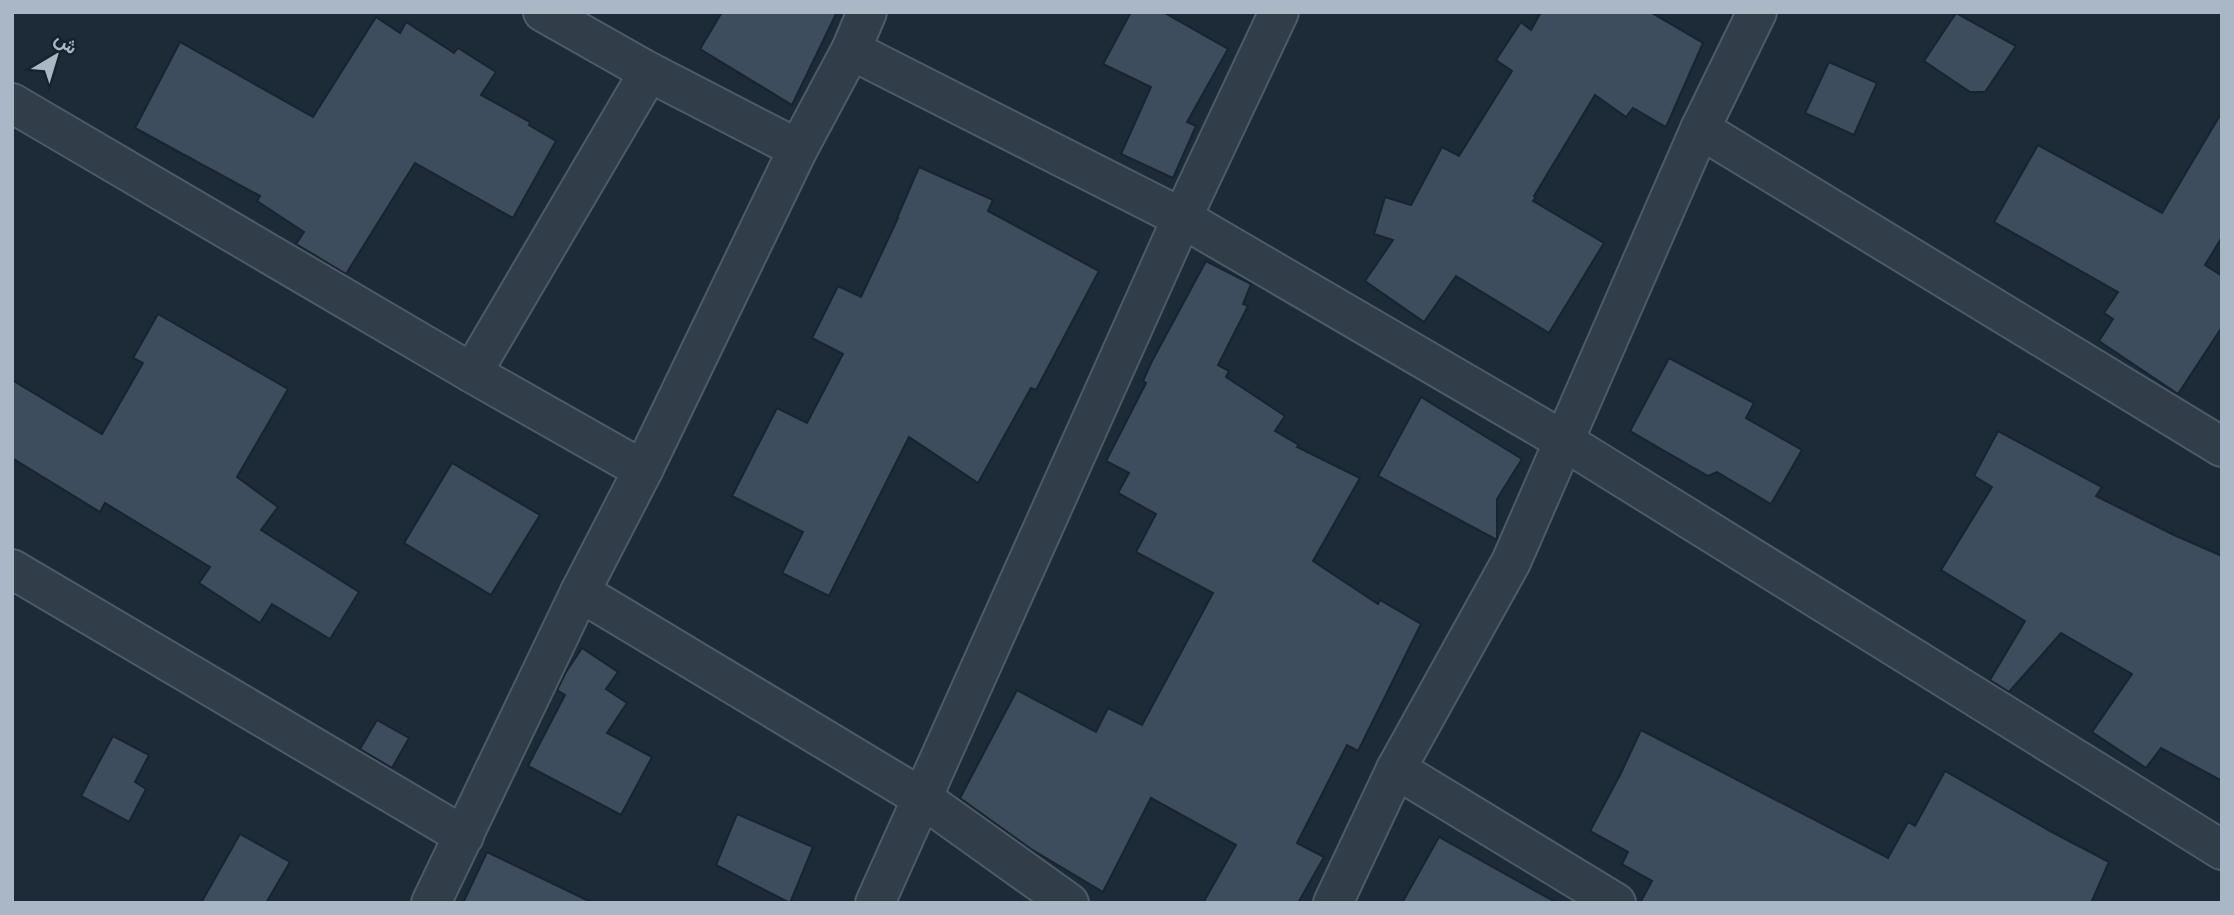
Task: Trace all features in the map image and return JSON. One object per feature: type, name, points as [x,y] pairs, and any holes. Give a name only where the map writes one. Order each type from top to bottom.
[{"type":"street","points":[[543,12],[649,72],[798,149]]},
{"type":"street","points":[[431,903],[580,592],[643,470],[798,149],[851,50],[867,12]]},
{"type":"street","points":[[875,903],[1182,218],[1279,12]]},
{"type":"street","points":[[1333,903],[1396,769],[1511,562],[1700,129],[1757,12]]},
{"type":"street","points":[[851,50],[1182,218],[1564,441],[2222,850]]},
{"type":"street","points":[[472,373],[649,72]]},
{"type":"street","points":[[12,103],[472,373],[643,470]]},
{"type":"street","points":[[1700,129],[2222,446]]},
{"type":"street","points":[[12,569],[464,836]]},
{"type":"street","points":[[580,592],[922,798],[1069,903]]},
{"type":"street","points":[[1396,769],[1616,903]]},
{"type":"building","points":[[722,12],[837,12],[792,105],[700,49]]},
{"type":"building","points":[[1131,12],[1163,12],[1228,49],[1187,122],[1196,126],[1173,178],[1121,154],[1151,87],[1103,64]]},
{"type":"building","points":[[1541,12],[1650,12],[1703,43],[1666,127],[1633,108],[1626,117],[1595,95],[1534,196],[1536,197],[1533,201],[1604,243],[1549,333],[1456,276],[1424,322],[1365,281],[1393,240],[1374,234],[1385,197],[1411,205],[1442,147],[1459,156],[1512,71],[1496,60],[1521,22],[1531,30]]},
{"type":"building","points":[[1956,13],[2016,46],[1985,92],[1970,92],[1924,61]]},
{"type":"building","points":[[376,17],[400,33],[406,22],[454,53],[458,48],[496,72],[481,95],[530,122],[529,125],[556,141],[513,218],[415,163],[346,274],[296,244],[304,232],[257,201],[260,196],[135,128],[180,42],[313,117]]},
{"type":"building","points":[[1829,62],[1877,83],[1854,135],[1805,113]]},
{"type":"building","points":[[2222,112],[2222,237],[2205,265],[2222,276],[2222,327],[2178,394],[2099,341],[2113,319],[2104,313],[2118,292],[1994,222],[2038,145],[2162,213]]},
{"type":"building","points":[[919,167],[993,200],[988,211],[1099,271],[1036,390],[1031,388],[978,483],[909,437],[829,596],[782,573],[803,532],[732,496],[777,408],[807,423],[843,354],[812,338],[838,286],[861,297]]},
{"type":"building","points":[[1206,261],[1251,284],[1243,304],[1248,306],[1218,365],[1229,371],[1226,377],[1285,416],[1275,431],[1299,445],[1297,447],[1360,478],[1313,561],[1378,604],[1380,600],[1421,624],[1358,751],[1347,745],[1297,843],[1324,857],[1298,903],[1203,903],[1236,845],[1151,798],[1103,892],[1031,849],[960,798],[1017,690],[1096,732],[1108,708],[1142,725],[1213,593],[1136,552],[1156,514],[1118,493],[1129,473],[1106,461],[1146,383],[1143,381],[1152,361]]},
{"type":"building","points":[[158,314],[288,389],[237,477],[278,507],[261,530],[359,592],[330,639],[272,604],[260,623],[199,583],[210,567],[105,503],[100,512],[12,458],[12,380],[102,434],[143,363],[133,358]]},
{"type":"building","points":[[1669,358],[1754,403],[1746,418],[1802,450],[1771,504],[1717,472],[1708,476],[1630,431]]},
{"type":"building","points":[[1421,397],[1522,459],[1497,499],[1497,540],[1378,476]]},
{"type":"building","points":[[1998,431],[2102,487],[2096,496],[2222,556],[2222,781],[2161,748],[2146,768],[2092,732],[2132,674],[2061,633],[2009,692],[1990,680],[2025,621],[1941,570],[1992,487],[1974,476]]},
{"type":"building","points":[[452,463],[540,515],[491,595],[404,543]]},
{"type":"building","points":[[582,648],[618,672],[606,689],[627,703],[607,733],[652,757],[621,815],[528,766],[565,695],[557,690]]},
{"type":"building","points":[[377,720],[409,738],[392,768],[360,749]]},
{"type":"building","points":[[1641,730],[1888,858],[1908,822],[1915,826],[1945,771],[2109,862],[2091,903],[1640,903],[1652,881],[1622,864],[1628,852],[1590,831]]},
{"type":"building","points":[[113,736],[149,755],[135,782],[146,789],[129,822],[81,796]]},
{"type":"building","points":[[737,814],[813,847],[790,903],[716,865]]},
{"type":"building","points":[[240,834],[290,862],[266,903],[201,903]]},
{"type":"building","points":[[1439,837],[1557,903],[1402,903]]},
{"type":"building","points":[[487,852],[593,903],[463,903]]}]
